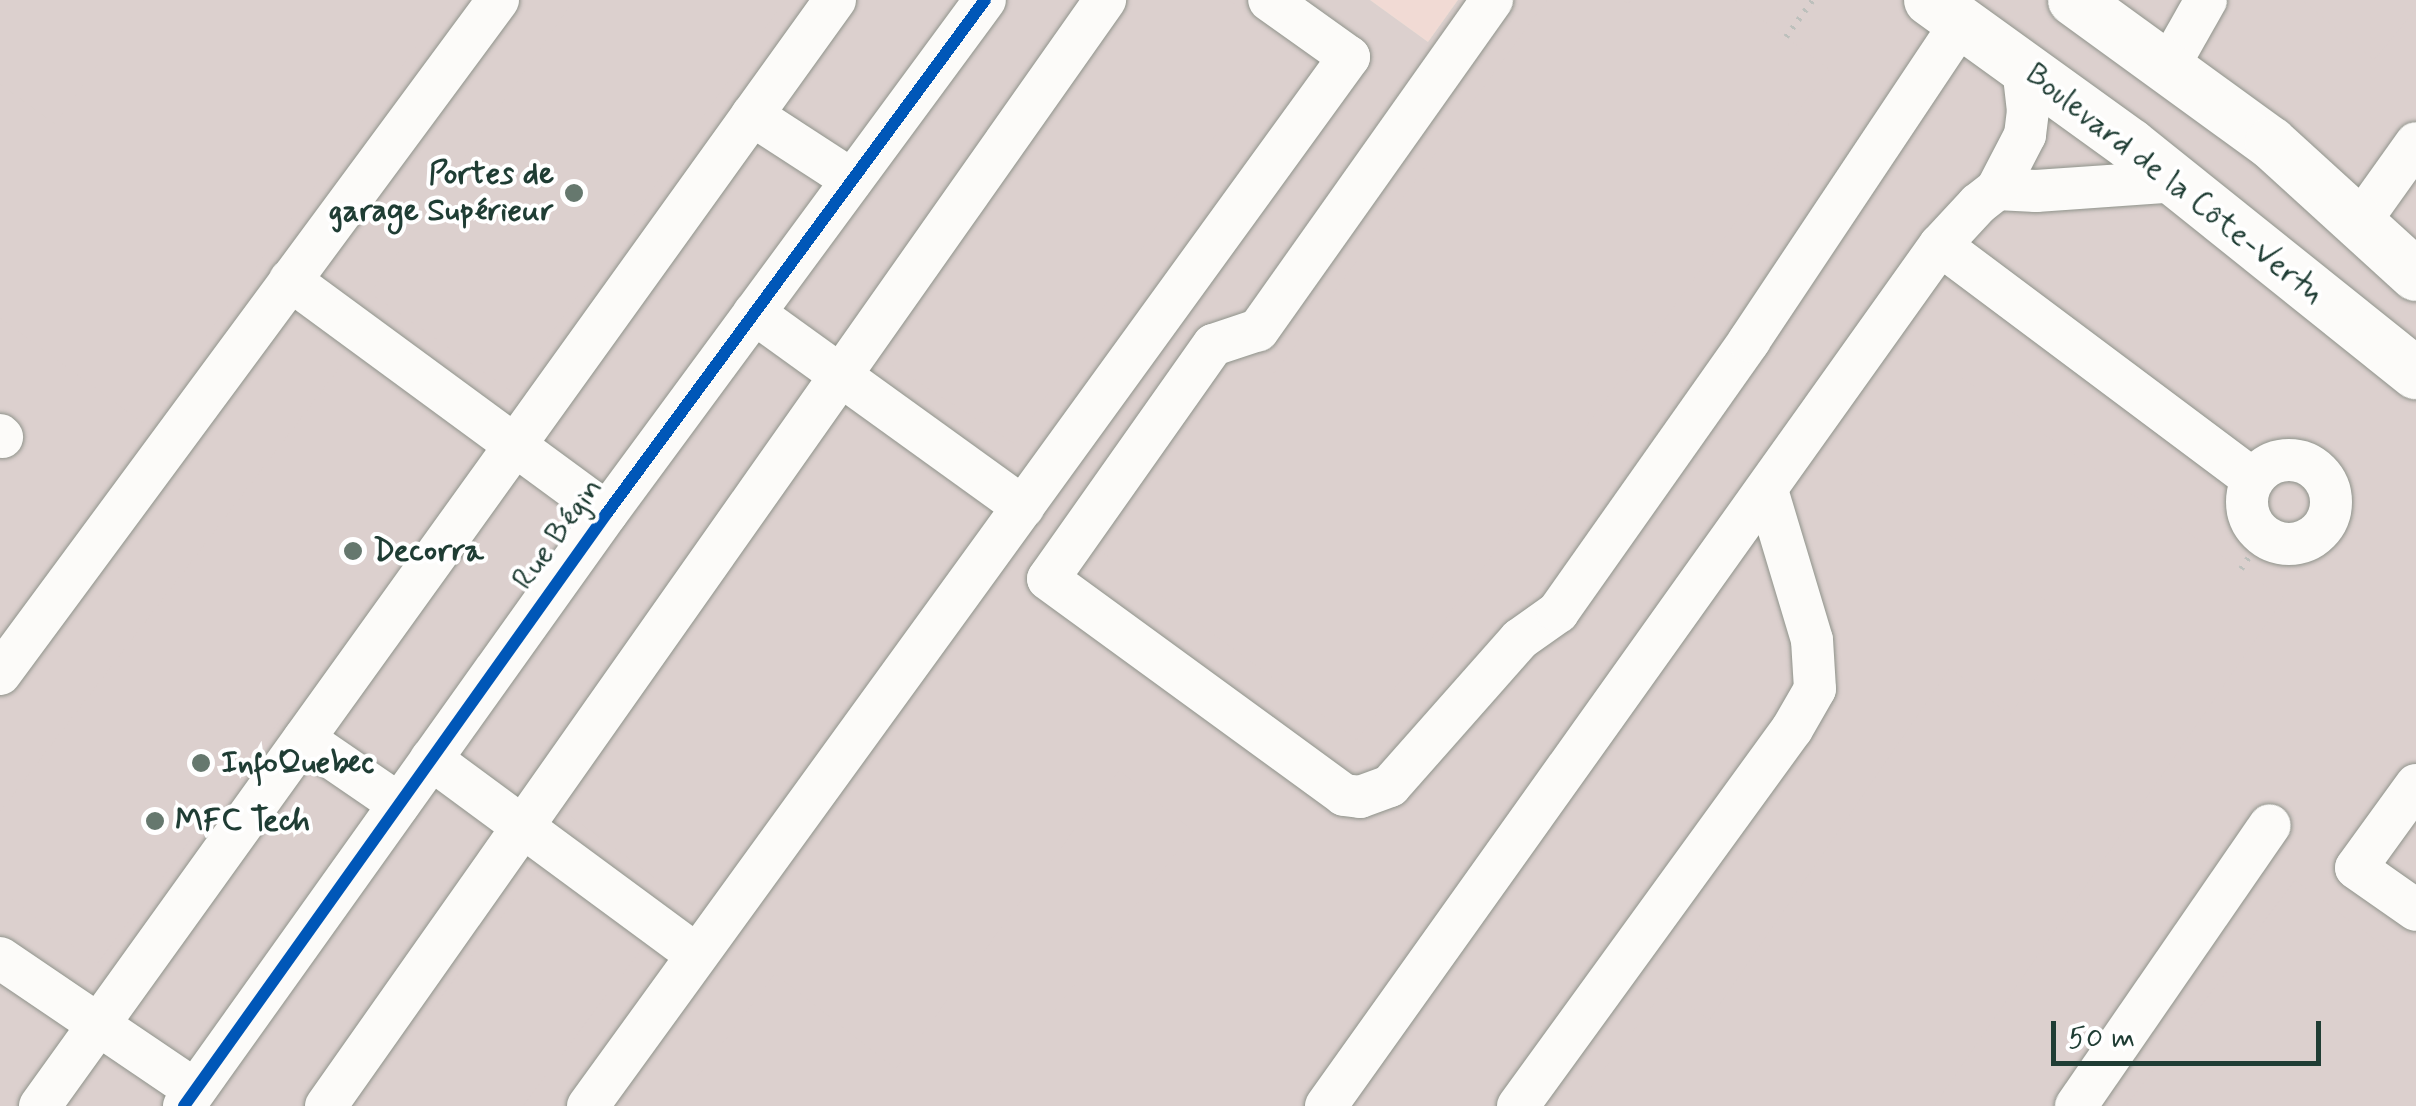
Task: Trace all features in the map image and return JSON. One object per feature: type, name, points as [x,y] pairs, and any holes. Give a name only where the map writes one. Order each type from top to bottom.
[{"type":"main road","points":[[2074,0],[2271,143],[2383,217],[2416,275]]},
{"type":"main road","name":"Boulevard de la Côte-Vertu","points":[[1945,11],[2178,181],[2416,373]]},
{"type":"main road","points":[[2343,315],[2416,404]]},
{"type":"street","points":[[0,674],[498,0]]},
{"type":"street","points":[[40,1106],[835,0]]},
{"type":"street","name":"Rue Bégin","points":[[190,1098],[607,513],[985,0]]},
{"type":"street","points":[[326,1106],[1106,0]]},
{"type":"street","points":[[588,1106],[1349,58],[1269,0]]},
{"type":"street","points":[[1492,0],[1258,330],[1212,345],[1048,579],[1344,795],[1360,798],[1390,786],[1520,639],[1558,612],[1749,342],[1945,11]]},
{"type":"street","points":[[2167,69],[2206,0]]},
{"type":"street","points":[[1326,1106],[1940,246],[1997,189],[2025,135],[2028,110],[2023,67]]},
{"type":"street","points":[[752,115],[852,180]]},
{"type":"street","points":[[2383,217],[2416,143]]},
{"type":"street","points":[[1997,189],[2036,192],[2178,181]]},
{"type":"street","points":[[1940,246],[2253,480]]},
{"type":"street","points":[[290,280],[607,513]]},
{"type":"street","points":[[754,313],[1023,507]]},
{"type":"street","points":[[2296,460],[2321,474],[2330,494],[2328,515],[2311,537],[2252,552],[2248,513],[2253,480],[2269,465],[2296,460]]},
{"type":"street","points":[[1518,1106],[1792,729],[1815,689],[1812,640],[1767,490]]},
{"type":"street","points":[[304,739],[399,804]]},
{"type":"street","points":[[431,759],[697,955]]},
{"type":"street","points":[[2416,785],[2356,868],[2416,910]]},
{"type":"street","points":[[2076,1106],[2270,825]]},
{"type":"street","points":[[0,958],[98,1026],[190,1098]]},
{"type":"path","points":[[1786,38],[1813,0]]},
{"type":"shaded area","points":[[0,0],[1370,0],[1428,42],[1458,0],[2416,0],[2416,1106],[0,1106]]},
{"type":"shaded area","points":[[1370,0],[1458,0],[1428,42]]},
{"type":"building","points":[[144,0],[450,0],[143,423],[0,318],[0,84],[55,124]]},
{"type":"building","points":[[574,0],[785,0],[511,391],[370,293]]},
{"type":"building","points":[[1113,0],[1228,0],[1281,34],[1015,444],[881,358]]},
{"type":"building","points":[[1547,0],[1623,0],[1628,4],[1631,0],[1735,0],[1829,69],[1788,125],[1800,134],[1357,740],[1087,541],[1232,341],[1275,373]]},
{"type":"building","points":[[2302,0],[2416,0],[2416,9],[2374,60]]},
{"type":"building","points":[[350,354],[479,456],[97,964],[0,890],[0,812]]},
{"type":"building","points":[[1953,372],[2284,598],[1934,1106],[1576,1106],[1666,988],[1709,1020],[1950,668],[2010,715],[2076,621],[1854,470]]},
{"type":"building","points":[[848,405],[960,487],[669,888],[556,806]]},
{"type":"building","points":[[1119,770],[1193,831],[981,1106],[675,1106],[775,974],[896,1069]]},
{"type":"building","points":[[544,860],[645,944],[523,1106],[359,1106]]},
{"type":"building","points":[[2295,880],[2416,970],[2416,1106],[2126,1106]]},
{"type":"building","points":[[0,986],[45,1023],[0,1085]]},
{"type":"cycle path","points":[[184,1106],[607,513],[985,0]]},
{"type":"place","name":"Portes de garage Supérieur","points":[[574,193]]},
{"type":"place","name":"Decorra","points":[[353,551]]},
{"type":"place","name":"InfoQuebec","points":[[201,763]]},
{"type":"place","name":"MFC Tech","points":[[155,821]]}]
